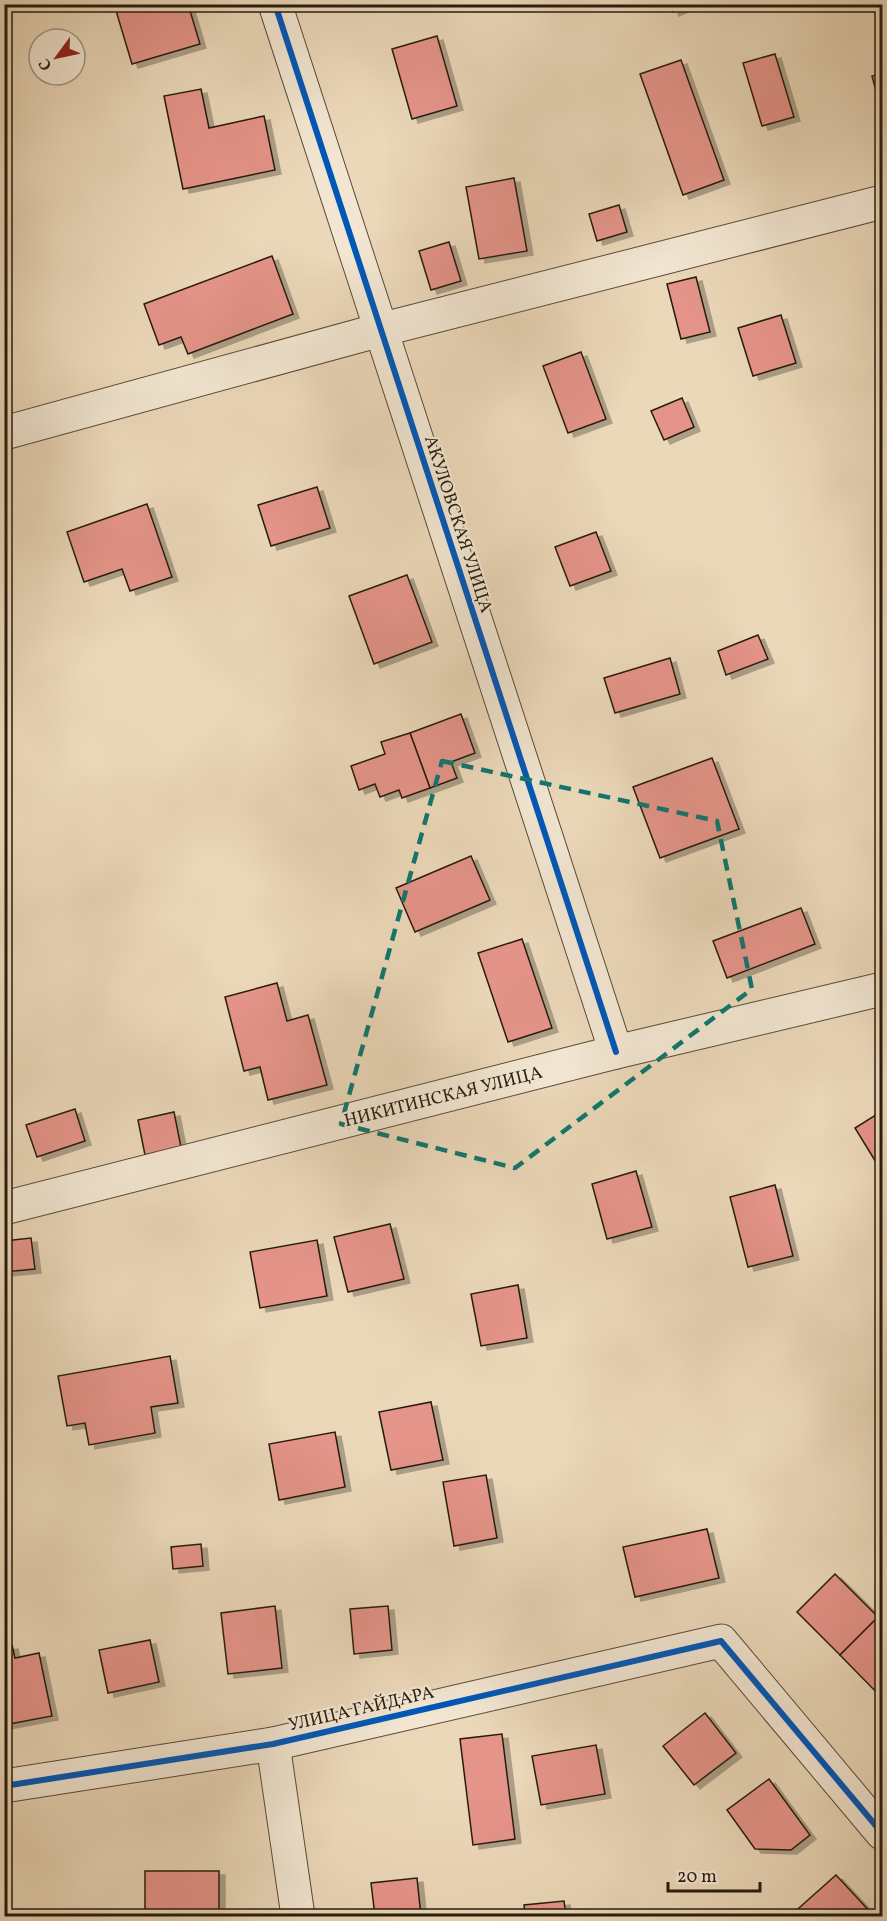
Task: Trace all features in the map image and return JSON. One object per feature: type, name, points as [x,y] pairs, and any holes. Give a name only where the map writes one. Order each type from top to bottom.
[{"type":"street","name":"АКУЛОВСКАЯ УЛИЦА","points":[[275,4],[616,1052]]},
{"type":"street","points":[[4,434],[380,330],[882,202]]},
{"type":"street","name":"НИКИТИНСКАЯ УЛИЦА","points":[[4,1208],[616,1052],[882,989]]},
{"type":"street","name":"УЛИЦА ГАЙДАРА","points":[[4,1786],[273,1744],[721,1641],[882,1833]]},
{"type":"street","points":[[273,1744],[298,1917]]},
{"type":"highlighted area","points":[[442,761],[717,821],[752,989],[515,1168],[341,1124]]},
{"type":"building","points":[[114,4],[188,4],[200,44],[132,64]]},
{"type":"building","points":[[670,4],[692,4],[673,12]]},
{"type":"building","points":[[437,36],[457,106],[412,119],[392,49]]},
{"type":"building","points":[[775,54],[794,117],[762,126],[743,63]]},
{"type":"building","points":[[681,60],[724,180],[683,195],[640,74]]},
{"type":"building","points":[[882,74],[882,114],[872,76]]},
{"type":"building","points":[[201,89],[209,128],[264,116],[275,170],[183,189],[164,96]]},
{"type":"building","points":[[514,178],[527,251],[479,259],[466,187]]},
{"type":"building","points":[[619,205],[627,232],[597,241],[589,214]]},
{"type":"building","points":[[449,242],[461,281],[431,290],[419,251]]},
{"type":"building","points":[[272,256],[293,314],[188,354],[181,337],[159,345],[144,304]]},
{"type":"building","points":[[696,277],[710,332],[681,339],[667,284]]},
{"type":"building","points":[[781,315],[796,363],[753,376],[738,328]]},
{"type":"building","points":[[581,352],[606,419],[568,433],[543,366]]},
{"type":"building","points":[[682,398],[694,427],[664,440],[651,411]]},
{"type":"building","points":[[317,487],[330,528],[271,546],[258,505]]},
{"type":"building","points":[[147,504],[172,577],[130,591],[122,569],[84,582],[67,532]]},
{"type":"building","points":[[596,532],[611,571],[570,586],[555,547]]},
{"type":"building","points":[[407,575],[432,642],[374,664],[349,596]]},
{"type":"building","points":[[758,635],[768,659],[726,675],[718,651]]},
{"type":"building","points":[[670,658],[680,694],[615,713],[604,678]]},
{"type":"building","points":[[461,714],[475,753],[451,762],[457,778],[430,788],[410,733]]},
{"type":"building","points":[[410,733],[430,788],[402,798],[399,790],[380,797],[375,784],[359,790],[351,766],[385,754],[381,742]]},
{"type":"building","points":[[712,758],[739,829],[660,858],[633,787]]},
{"type":"building","points":[[471,856],[490,900],[415,932],[396,888]]},
{"type":"building","points":[[801,908],[815,944],[727,978],[713,941]]},
{"type":"building","points":[[522,939],[552,1028],[508,1042],[478,953]]},
{"type":"building","points":[[277,983],[287,1021],[308,1015],[327,1085],[268,1100],[260,1067],[244,1071],[225,997]]},
{"type":"building","points":[[75,1109],[85,1141],[37,1157],[26,1125]]},
{"type":"building","points":[[882,1111],[882,1172],[855,1128]]},
{"type":"building","points":[[174,1112],[181,1147],[145,1155],[138,1120]]},
{"type":"building","points":[[636,1171],[652,1227],[607,1239],[592,1184]]},
{"type":"building","points":[[775,1185],[793,1256],[748,1267],[730,1197]]},
{"type":"building","points":[[390,1224],[404,1279],[348,1292],[334,1237]]},
{"type":"building","points":[[31,1238],[35,1269],[4,1272],[4,1241]]},
{"type":"building","points":[[317,1240],[327,1296],[260,1308],[250,1252]]},
{"type":"building","points":[[518,1285],[527,1338],[481,1346],[471,1294]]},
{"type":"building","points":[[170,1356],[178,1403],[151,1407],[155,1433],[89,1445],[85,1423],[67,1426],[58,1376]]},
{"type":"building","points":[[431,1402],[443,1460],[391,1470],[379,1412]]},
{"type":"building","points":[[335,1432],[345,1487],[279,1500],[269,1444]]},
{"type":"building","points":[[486,1475],[497,1538],[454,1546],[443,1482]]},
{"type":"building","points":[[707,1529],[719,1578],[635,1597],[623,1547]]},
{"type":"building","points":[[201,1544],[203,1566],[173,1569],[171,1547]]},
{"type":"building","points":[[835,1574],[878,1617],[840,1655],[797,1612]]},
{"type":"building","points":[[275,1606],[282,1668],[228,1674],[221,1613]]},
{"type":"building","points":[[388,1606],[392,1650],[354,1654],[350,1609]]},
{"type":"building","points":[[878,1617],[882,1622],[882,1698],[840,1655]]},
{"type":"building","points":[[150,1640],[159,1682],[108,1693],[99,1650]]},
{"type":"building","points":[[12,1645],[15,1658],[39,1653],[52,1716],[4,1725],[4,1646]]},
{"type":"building","points":[[705,1713],[736,1753],[694,1785],[663,1746]]},
{"type":"building","points":[[502,1734],[515,1839],[473,1845],[460,1739]]},
{"type":"building","points":[[596,1745],[605,1794],[541,1805],[532,1756]]},
{"type":"building","points":[[769,1779],[810,1835],[791,1850],[755,1849],[727,1810]]},
{"type":"building","points":[[145,1871],[219,1871],[219,1916],[145,1916]]},
{"type":"building","points":[[836,1875],[874,1916],[790,1916]]},
{"type":"building","points":[[417,1878],[421,1916],[375,1916],[371,1883]]},
{"type":"building","points":[[564,1901],[566,1916],[525,1916],[524,1905]]},
{"type":"cycle path","points":[[275,4],[616,1052]]},
{"type":"cycle path","points":[[4,1786],[273,1744],[721,1641],[882,1833]]}]
